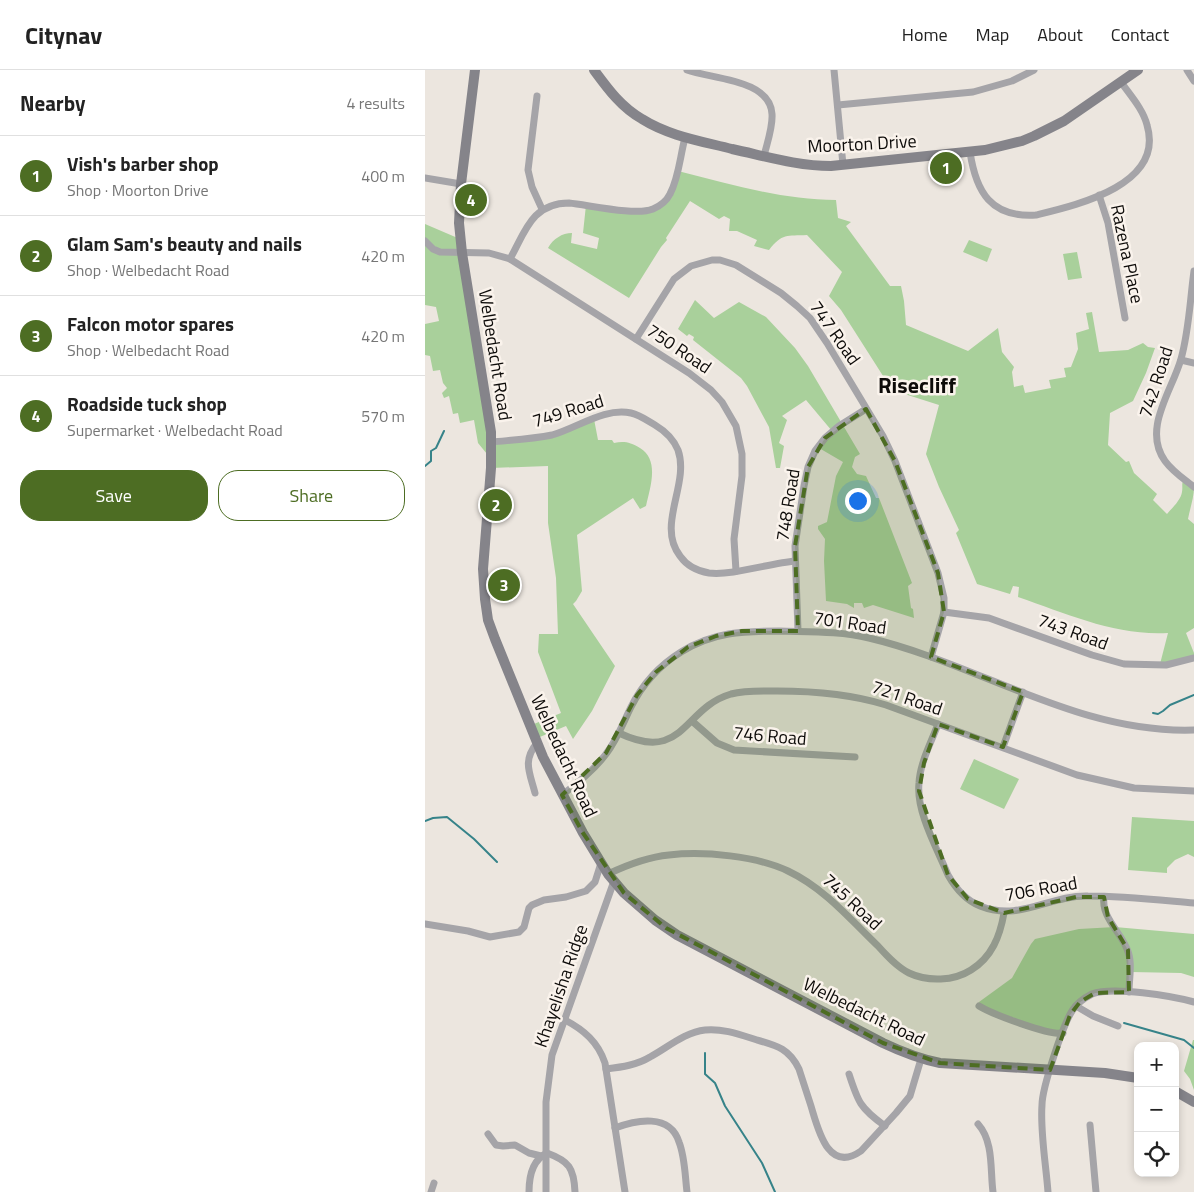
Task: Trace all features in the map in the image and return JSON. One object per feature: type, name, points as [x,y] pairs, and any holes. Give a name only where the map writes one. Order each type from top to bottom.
[{"type":"street","name":"Welbedacht Road","points":[[475,70],[461,184],[459,222],[462,253],[492,442],[483,570],[486,607],[495,640],[547,767],[601,863],[634,902],[677,935],[883,1043],[921,1059],[965,1065],[1117,1074],[1134,1077]]},
{"type":"street","name":"Moorton Drive","points":[[593,70],[614,97],[633,114],[657,127],[685,138],[813,166],[843,165],[993,149],[1034,136],[1064,121],[1138,70]]},
{"type":"street","points":[[687,70],[751,86],[763,93],[770,104],[772,114],[764,156]]},
{"type":"street","points":[[834,70],[843,165]]},
{"type":"street","points":[[838,105],[973,92],[1012,81],[1034,70]]},
{"type":"street","points":[[1187,70],[1194,81]]},
{"type":"street","points":[[970,152],[977,185],[987,198],[1006,212],[1026,216],[1036,215],[1099,195],[1129,179],[1141,166],[1148,153],[1149,139],[1146,122],[1121,82]]},
{"type":"street","points":[[537,96],[528,170],[531,187],[542,209]]},
{"type":"street","points":[[510,259],[526,228],[542,209],[558,203],[638,211],[654,209],[667,199],[671,192],[685,138]]},
{"type":"street","points":[[425,178],[461,184]]},
{"type":"street","name":"Razena Place","points":[[1099,195],[1108,223],[1125,318]]},
{"type":"street","name":"750 Road","points":[[425,241],[433,249],[440,252],[494,254],[510,259],[636,339],[711,390],[722,402],[736,426],[741,446],[743,463],[734,539],[736,571]]},
{"type":"street","name":"747 Road","points":[[636,339],[669,286],[691,266],[706,261],[720,260],[741,268],[781,293],[810,318],[883,436],[895,460],[932,555],[942,588],[944,612],[931,657]]},
{"type":"street","name":"742 Road","points":[[1194,271],[1181,360],[1161,412],[1156,433],[1159,448],[1165,461],[1194,487]]},
{"type":"street","points":[[1181,360],[1194,363]]},
{"type":"street","name":"748 Road","points":[[799,632],[795,561],[798,523],[804,486],[811,461],[820,444],[831,432],[866,408]]},
{"type":"street","name":"749 Road","points":[[492,442],[535,438],[554,434],[611,413],[624,412],[638,415],[667,433],[677,449],[680,465],[671,538],[677,552],[685,562],[697,570],[711,574],[795,561]]},
{"type":"street","name":"743 Road","points":[[944,612],[989,618],[1092,655],[1124,664],[1166,664],[1194,658]]},
{"type":"street","name":"701 Road","points":[[562,795],[600,761],[619,733],[637,696],[649,680],[673,657],[688,648],[705,640],[729,633],[835,633],[868,638],[931,657],[1023,692],[1113,723],[1149,729],[1194,730]]},
{"type":"street","name":"721 Road","points":[[619,733],[640,741],[654,742],[669,738],[678,734],[701,711],[714,702],[746,691],[788,690],[828,692],[887,705],[1069,773],[1116,785],[1157,790],[1194,791]]},
{"type":"street","points":[[1003,747],[1023,692]]},
{"type":"street","name":"746 Road","points":[[692,722],[717,743],[734,750],[855,757]]},
{"type":"street","name":"706 Road","points":[[939,724],[920,774],[919,791],[923,812],[948,875],[961,894],[977,904],[1004,913],[1076,897],[1104,896],[1194,903]]},
{"type":"street","points":[[535,793],[527,759],[537,743]]},
{"type":"street","name":"745 Road","points":[[611,877],[650,858],[669,855],[702,854],[747,858],[766,862],[788,871],[809,883],[831,901],[892,960],[909,973],[929,979],[958,976],[976,967],[990,953],[996,942],[1004,913]]},
{"type":"street","points":[[425,924],[468,931],[490,937],[519,932],[524,926],[529,908],[532,905],[543,900],[566,898],[592,887],[601,863]]},
{"type":"street","name":"Khayelisha Ridge","points":[[546,1192],[544,1155],[549,1071],[554,1046],[565,1020],[611,877]]},
{"type":"street","points":[[1104,896],[1108,917],[1129,952],[1129,992]]},
{"type":"street","points":[[1048,1192],[1042,1105],[1050,1070],[1070,1015],[1076,1006],[1085,998],[1095,993],[1129,992],[1171,996],[1194,1002]]},
{"type":"street","points":[[979,1006],[995,1014],[1043,1030],[1056,1034],[1063,1033]]},
{"type":"street","points":[[1076,1006],[1093,1016],[1117,1026]]},
{"type":"street","points":[[565,1020],[583,1030],[599,1048],[607,1069],[625,1192]]},
{"type":"street","points":[[607,1069],[642,1061],[697,1032],[709,1029],[727,1032],[780,1047],[794,1059],[799,1069],[819,1132],[827,1148],[843,1157],[858,1154],[910,1096],[921,1059]]},
{"type":"street","points":[[849,1074],[859,1103],[885,1126]]},
{"type":"street","points":[[1179,1093],[1194,1102]]},
{"type":"street","points":[[615,1128],[644,1120],[660,1123],[670,1129],[679,1140],[687,1192]]},
{"type":"street","points":[[979,1124],[985,1132],[988,1144],[993,1192]]},
{"type":"street","points":[[1090,1125],[1096,1192]]},
{"type":"street","points":[[488,1134],[496,1145],[515,1145],[531,1155],[544,1155],[567,1163],[572,1175],[575,1192]]},
{"type":"street","points":[[529,1192],[529,1176],[544,1155]]},
{"type":"street","points":[[431,1192],[434,1183]]},
{"type":"highlighted area","points":[[866,409],[895,461],[938,573],[944,612],[931,657],[1023,692],[1003,747],[938,724],[924,763],[919,791],[948,875],[968,899],[1004,913],[1076,897],[1104,897],[1108,917],[1128,950],[1129,992],[1095,993],[1080,1002],[1070,1015],[1050,1070],[940,1063],[883,1043],[666,928],[624,893],[583,833],[562,795],[606,753],[637,695],[656,672],[688,647],[716,636],[742,631],[798,631],[795,546],[808,467],[825,438]]},
{"type":"green space","points":[[678,171],[776,194],[836,200],[838,218],[851,222],[846,226],[890,286],[901,286],[906,325],[968,351],[998,328],[1002,352],[1014,367],[1012,372],[1014,387],[1023,385],[1025,393],[1051,388],[1049,380],[1066,377],[1064,368],[1071,367],[1078,349],[1076,333],[1089,329],[1086,313],[1092,312],[1099,352],[1128,350],[1143,343],[1148,347],[1155,348],[1133,401],[1110,413],[1108,445],[1126,462],[1129,461],[1134,473],[1157,494],[1153,500],[1167,514],[1180,498],[1184,479],[1194,487],[1188,519],[1194,524],[1194,628],[1186,633],[1194,653],[1194,658],[1160,664],[1168,633],[1148,633],[1110,627],[1073,617],[1018,597],[1019,587],[1013,586],[1010,594],[977,584],[956,533],[959,530],[926,454],[939,405],[892,390],[841,310],[829,296],[842,272],[807,235],[781,238],[769,250],[754,246],[757,240],[737,231],[729,231],[730,219],[724,216],[719,219],[690,201],[629,298],[548,248],[558,237],[572,233],[571,243],[597,249],[599,238],[583,233],[586,205],[631,211],[662,204]]},
{"type":"green space","points":[[425,224],[460,239],[492,441],[535,438],[594,419],[598,440],[612,440],[614,443],[624,442],[633,444],[646,453],[650,460],[652,475],[646,506],[640,509],[633,498],[577,535],[582,591],[573,604],[615,666],[592,711],[573,739],[566,726],[535,739],[529,726],[561,713],[538,652],[539,634],[558,634],[556,578],[548,523],[548,466],[491,468],[487,454],[478,443],[474,420],[460,423],[458,413],[453,414],[449,396],[444,398],[442,393],[447,388],[443,383],[440,370],[433,371],[430,356],[425,355],[425,324],[439,321],[436,307],[425,305]]},
{"type":"green space","points":[[969,240],[992,249],[987,262],[963,252]]},
{"type":"green space","points":[[1077,252],[1082,278],[1068,280],[1063,254]]},
{"type":"green space","points":[[695,300],[714,318],[739,302],[766,317],[795,348],[808,366],[860,454],[855,457],[852,467],[857,474],[866,476],[876,498],[879,498],[912,583],[908,586],[914,618],[873,605],[864,608],[862,603],[854,603],[854,608],[847,604],[826,601],[825,539],[818,526],[827,522],[836,476],[843,462],[819,448],[832,431],[806,400],[782,416],[787,420],[779,443],[784,446],[780,468],[776,468],[769,427],[747,386],[741,378],[693,340],[694,337],[689,334],[687,336],[678,329]]},
{"type":"green space","points":[[974,759],[1019,779],[1004,809],[960,789]]},
{"type":"green space","points":[[1132,817],[1194,821],[1194,857],[1188,854],[1175,860],[1167,868],[1167,873],[1128,870]]},
{"type":"green space","points":[[1115,927],[1194,934],[1194,977],[1181,973],[1131,972],[1130,992],[1113,991],[1084,998],[1059,1034],[980,1006],[979,1002],[1012,978],[1035,939],[1079,929]]},
{"type":"green space","points":[[1193,1040],[1194,1090],[1190,1079],[1184,1071]]},
{"type":"waterway","points":[[425,466],[431,461],[431,451],[436,448],[444,431]]},
{"type":"waterway","points":[[1153,713],[1158,714],[1170,705],[1194,695]]},
{"type":"waterway","points":[[425,821],[433,818],[447,817],[474,839],[497,862]]},
{"type":"waterway","points":[[1124,1023],[1184,1040],[1194,1048]]},
{"type":"waterway","points":[[705,1053],[705,1074],[715,1083],[725,1106],[762,1163],[775,1192]]},
{"type":"place","name":"Vish's barber shop","points":[[946,168]]},
{"type":"place","name":"Roadside tuck shop","points":[[471,200]]},
{"type":"place","name":"Glam Sam's beauty and nails","points":[[496,505]]},
{"type":"place","name":"Falcon motor spares","points":[[504,585]]},
{"type":"district","name":"Risecliff","points":[[917,385]]}]
